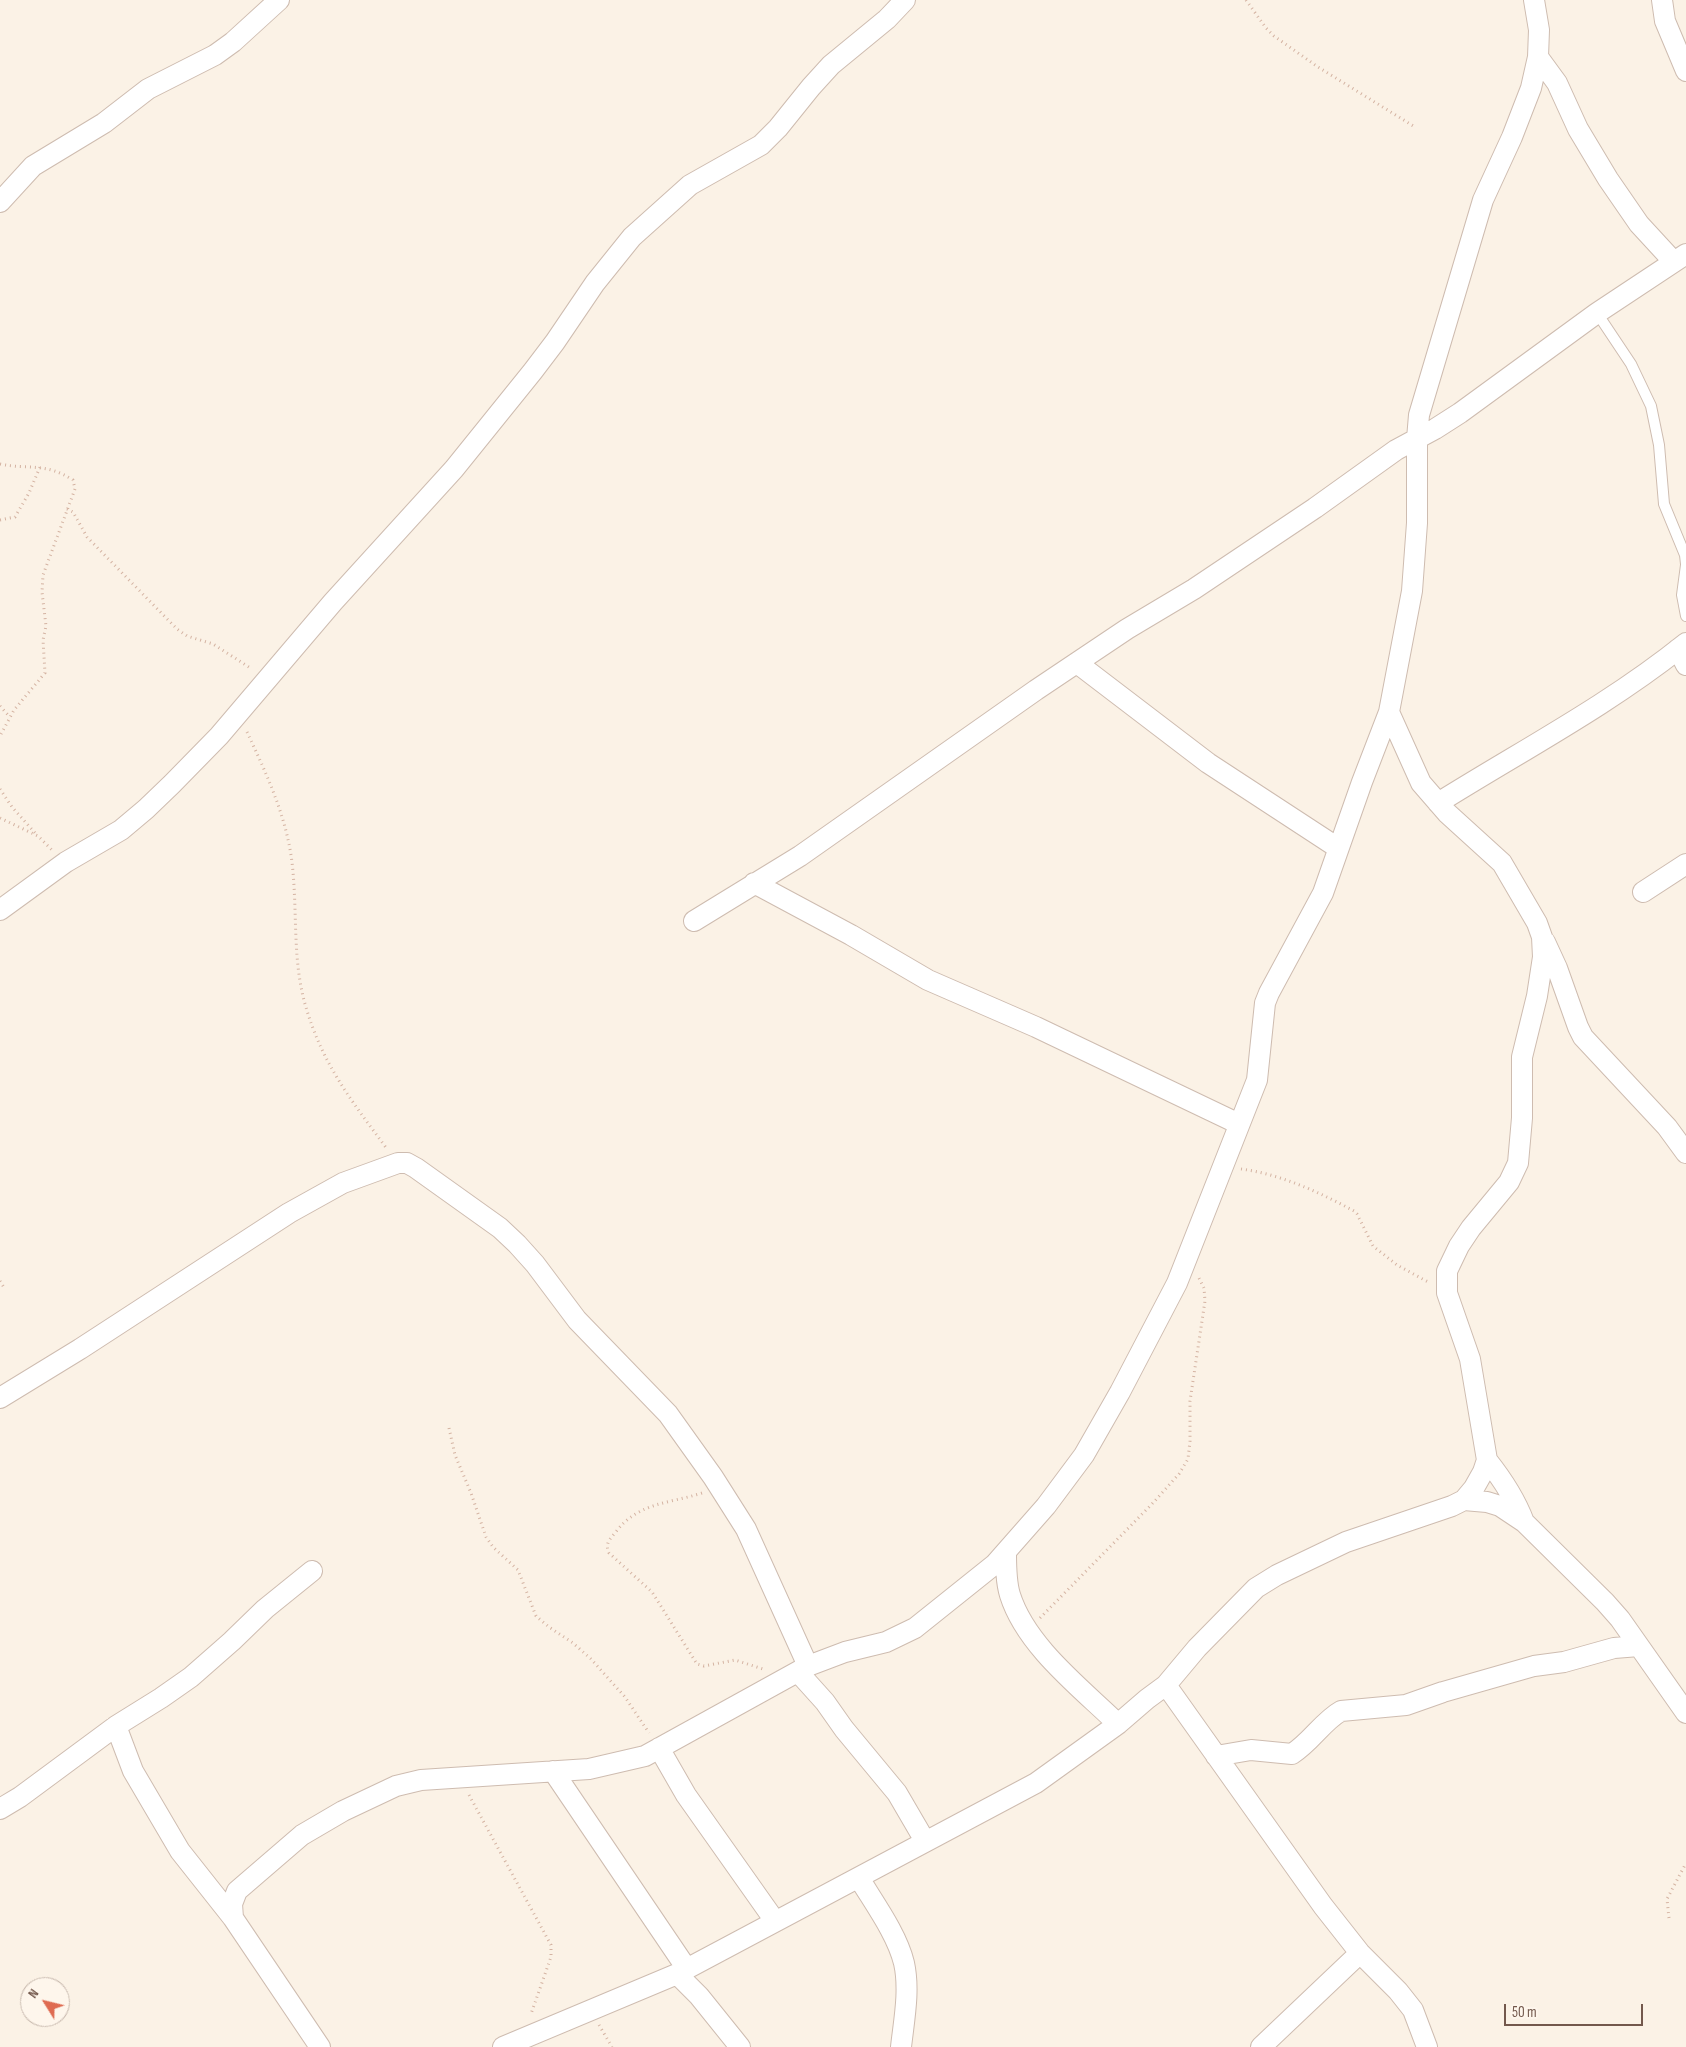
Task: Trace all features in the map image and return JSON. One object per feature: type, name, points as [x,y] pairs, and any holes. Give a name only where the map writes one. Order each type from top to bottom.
[{"type":"street","points":[[0,202],[32,166],[104,124],[148,90],[215,55],[233,42],[279,0]]},
{"type":"street","points":[[0,910],[66,862],[104,841],[146,810],[219,736],[333,602],[454,469],[533,372],[595,283],[632,237],[690,185],[761,145],[778,128],[810,87],[831,65],[887,19],[906,0]]},
{"type":"street","points":[[233,1918],[232,1904],[237,1891],[302,1835],[343,1810],[396,1786],[421,1780],[604,1767],[645,1756],[798,1672],[845,1652],[886,1642],[915,1628],[1006,1553],[1046,1506],[1084,1455],[1120,1392],[1187,1260],[1257,1080],[1265,1003],[1268,992],[1324,893],[1338,848],[1389,712],[1412,591],[1417,522],[1417,439],[1419,415],[1483,200],[1512,137],[1528,96],[1538,56],[1539,30],[1534,0]]},
{"type":"street","points":[[1662,0],[1665,21],[1686,71]]},
{"type":"street","points":[[694,921],[851,820],[1127,629],[1194,589],[1396,450],[1460,413],[1597,313],[1680,258],[1639,224],[1608,179],[1578,129],[1557,83],[1538,56]]},
{"type":"street","points":[[1438,803],[1683,652]]},
{"type":"street","points":[[1077,663],[1208,763],[1338,848]]},
{"type":"street","points":[[1389,712],[1421,784],[1438,803],[1502,863],[1537,923],[1557,968],[1580,1031],[1588,1043],[1667,1127],[1686,1153]]},
{"type":"street","points":[[1643,892],[1686,864]]},
{"type":"street","points":[[754,884],[851,935],[928,980],[1036,1028],[1239,1124]]},
{"type":"street","points":[[512,2043],[682,1971],[1036,1783],[1118,1724],[1166,1685],[1197,1648],[1251,1593],[1276,1575],[1346,1542],[1452,1506],[1464,1500],[1480,1480],[1487,1460],[1470,1359],[1447,1292],[1447,1270],[1470,1228],[1516,1170],[1520,1155],[1522,1118],[1522,1057],[1537,996],[1543,957],[1542,937]]},
{"type":"street","points":[[0,1398],[80,1349],[289,1213],[344,1183],[398,1163],[406,1163],[416,1168],[500,1228],[517,1244],[535,1264],[577,1320],[668,1414],[746,1529],[798,1672],[825,1702],[896,1793],[925,1841]]},
{"type":"street","points":[[1487,1460],[1503,1479],[1515,1500],[1524,1522]]},
{"type":"street","points":[[1464,1500],[1487,1502],[1500,1506],[1524,1522],[1605,1602],[1639,1646],[1686,1713]]},
{"type":"street","points":[[1006,1553],[1010,1595],[1027,1631],[1062,1670],[1118,1724]]},
{"type":"street","points":[[0,1810],[116,1726],[161,1698],[191,1676],[232,1641],[265,1609],[312,1571]]},
{"type":"street","points":[[1216,1756],[1251,1750],[1292,1754],[1308,1743],[1332,1717],[1341,1711],[1406,1705],[1443,1692],[1534,1666],[1564,1662],[1614,1648],[1639,1646]]},
{"type":"street","points":[[1166,1685],[1323,1906],[1360,1952],[1398,1991],[1413,2010],[1427,2047]]},
{"type":"street","points":[[116,1726],[133,1771],[180,1851],[233,1918],[320,2047]]},
{"type":"street","points":[[659,1748],[686,1795],[775,1921]]},
{"type":"street","points":[[553,1771],[682,1971],[699,1996],[740,2047]]},
{"type":"street","points":[[859,1878],[896,1941],[904,1964],[906,2000],[901,2047]]},
{"type":"street","points":[[1260,2047],[1360,1952]]},
{"type":"lane","points":[[1597,313],[1631,364],[1651,406],[1659,445],[1664,504],[1685,555],[1686,564],[1682,595],[1686,616]]},
{"type":"path","points":[[1246,0],[1274,36],[1318,67],[1415,127]]},
{"type":"path","points":[[0,464],[16,467],[40,466],[61,472],[74,481],[74,494],[43,574],[46,626],[43,640],[44,674],[10,717],[0,736]]},
{"type":"path","points":[[0,520],[15,517],[29,493],[40,466]]},
{"type":"path","points":[[67,509],[73,512],[87,537],[177,629],[187,636],[213,644],[267,680]]},
{"type":"path","points":[[0,706],[10,717]]},
{"type":"path","points":[[238,714],[277,798],[288,838],[293,871],[297,966],[305,1003],[316,1037],[339,1083],[398,1163]]},
{"type":"path","points":[[0,789],[12,807],[38,836],[66,862]]},
{"type":"path","points":[[0,818],[38,836]]},
{"type":"path","points":[[1223,1167],[1246,1170],[1285,1180],[1311,1190],[1354,1211],[1373,1246],[1397,1265],[1447,1292]]},
{"type":"path","points":[[1027,1631],[1152,1504],[1178,1474],[1188,1459],[1190,1401],[1205,1301],[1204,1288],[1187,1260]]},
{"type":"path","points":[[0,1282],[5,1289]]},
{"type":"path","points":[[449,1428],[455,1455],[472,1493],[486,1537],[493,1547],[518,1570],[536,1616],[573,1643],[591,1659],[625,1697],[659,1748]]},
{"type":"path","points":[[719,1487],[637,1511],[622,1524],[608,1541],[609,1553],[652,1592],[697,1664],[704,1666],[734,1660],[798,1672]]},
{"type":"path","points":[[459,1777],[551,1945],[551,1957],[534,2008],[512,2043]]},
{"type":"path","points":[[1669,1918],[1666,1899],[1686,1863]]}]
